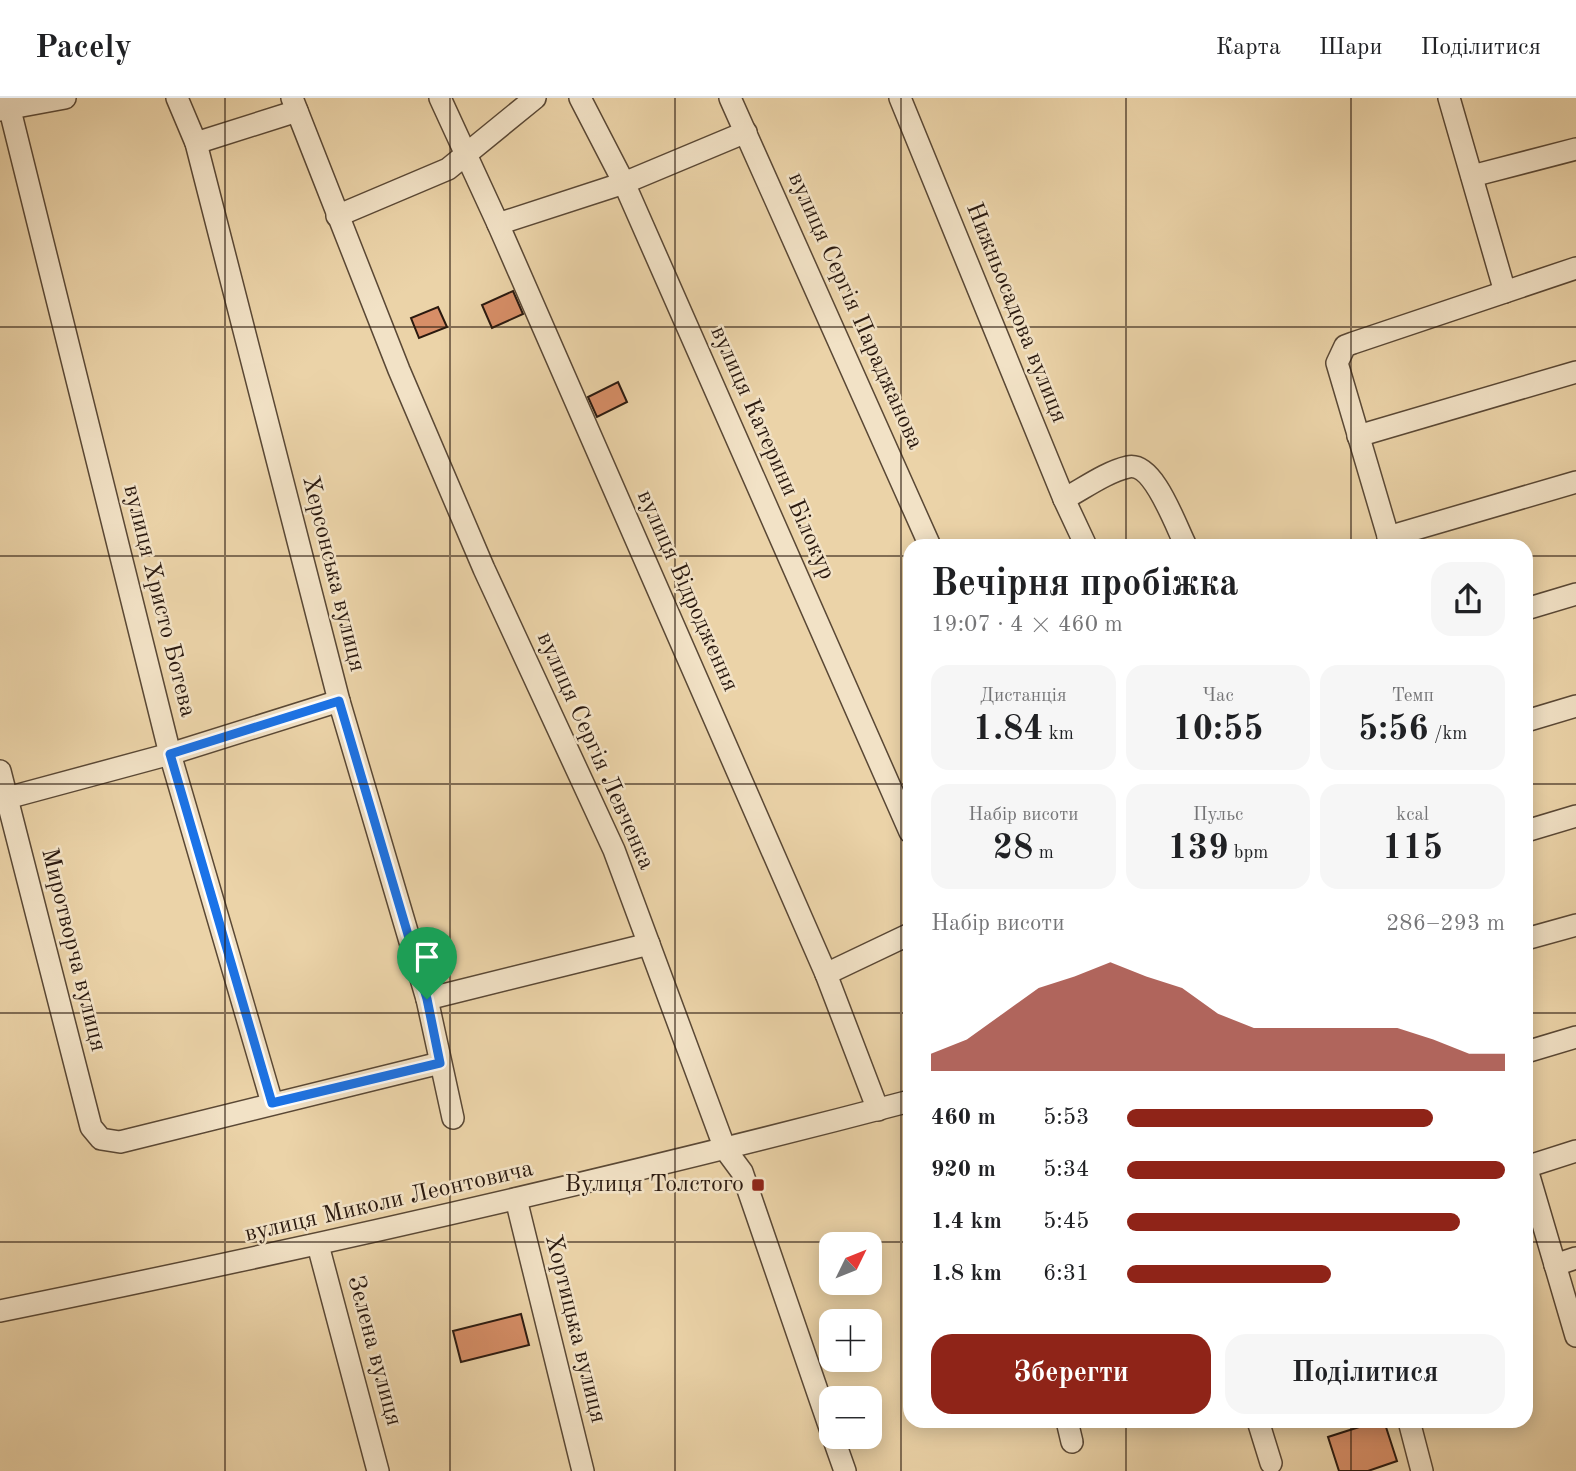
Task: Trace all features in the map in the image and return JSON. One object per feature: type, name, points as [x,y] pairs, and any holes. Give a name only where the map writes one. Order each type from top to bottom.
[{"type":"street","name":"вулиця Христо Ботева","points":[[65,98],[5,105],[170,754],[272,1103]]},
{"type":"street","name":"Херсонська вулиця","points":[[177,98],[196,144],[339,701],[427,999],[453,1118]]},
{"type":"street","name":"вулиця Відродження","points":[[440,98],[825,974],[878,1110]]},
{"type":"street","points":[[337,216],[448,169],[534,98]]},
{"type":"street","name":"вулиця Катерини Білокур","points":[[580,98],[624,183],[903,816]]},
{"type":"street","name":"вулиця Сергія Параджанова","points":[[730,98],[927,539]]},
{"type":"street","name":"Нижньосадова вулиця","points":[[900,98],[1063,499],[1083,539]]},
{"type":"street","points":[[1449,98],[1505,292]]},
{"type":"street","points":[[196,144],[295,105]]},
{"type":"street","name":"вулиця Сергія Левченка","points":[[295,105],[337,216],[484,569],[614,850],[725,1149],[742,1172],[819,1399]]},
{"type":"street","points":[[498,225],[624,183],[746,132]]},
{"type":"street","points":[[1472,176],[1576,149]]},
{"type":"street","points":[[1389,539],[1337,363],[1345,346],[1576,268]]},
{"type":"street","points":[[1358,436],[1576,372]]},
{"type":"street","points":[[1063,499],[1129,466],[1142,469],[1154,480],[1182,539]]},
{"type":"street","points":[[1399,539],[1576,482]]},
{"type":"street","points":[[1533,607],[1576,594]]},
{"type":"street","points":[[7,798],[170,754],[339,701]]},
{"type":"street","points":[[1533,720],[1576,706]]},
{"type":"street","name":"Миротворча вулиця","points":[[0,771],[91,1127],[101,1139],[120,1142],[272,1103]]},
{"type":"street","points":[[1533,829],[1576,816]]},
{"type":"street","points":[[1533,937],[1576,925]]},
{"type":"street","points":[[825,974],[903,937]]},
{"type":"street","points":[[427,999],[649,944]]},
{"type":"street","points":[[1533,1050],[1576,1037]]},
{"type":"street","points":[[272,1103],[440,1063]]},
{"type":"street","name":"вулиця Миколи Леонтовича","points":[[0,1311],[318,1245],[725,1149],[903,1103]]},
{"type":"street","points":[[1533,1164],[1576,1151]]},
{"type":"street","points":[[1533,1190],[1576,1336]]},
{"type":"street","name":"Хортицька вулиця","points":[[516,1199],[583,1471]]},
{"type":"street","name":"Зелена вулиця","points":[[318,1245],[378,1471]]},
{"type":"street","points":[[1555,1265],[1576,1258]]},
{"type":"street","points":[[1265,1428],[1271,1463]]},
{"type":"street","points":[[1411,1428],[1422,1471]]},
{"type":"street","points":[[837,1449],[845,1471]]},
{"type":"building","points":[[513,291],[523,314],[492,328],[482,305]]},
{"type":"building","points":[[438,307],[447,327],[419,338],[411,318]]},
{"type":"building","points":[[618,382],[627,402],[597,417],[588,397]]},
{"type":"building","points":[[521,1314],[529,1345],[461,1362],[453,1331]]},
{"type":"building","points":[[1356,1428],[1386,1428],[1397,1461],[1368,1471],[1339,1471],[1328,1437]]},
{"type":"place","name":"Вулиця Толстого","points":[[758,1185]]},
{"type":"route","points":[[339,701],[427,999],[440,1063],[272,1103],[170,754],[339,701]]}]
